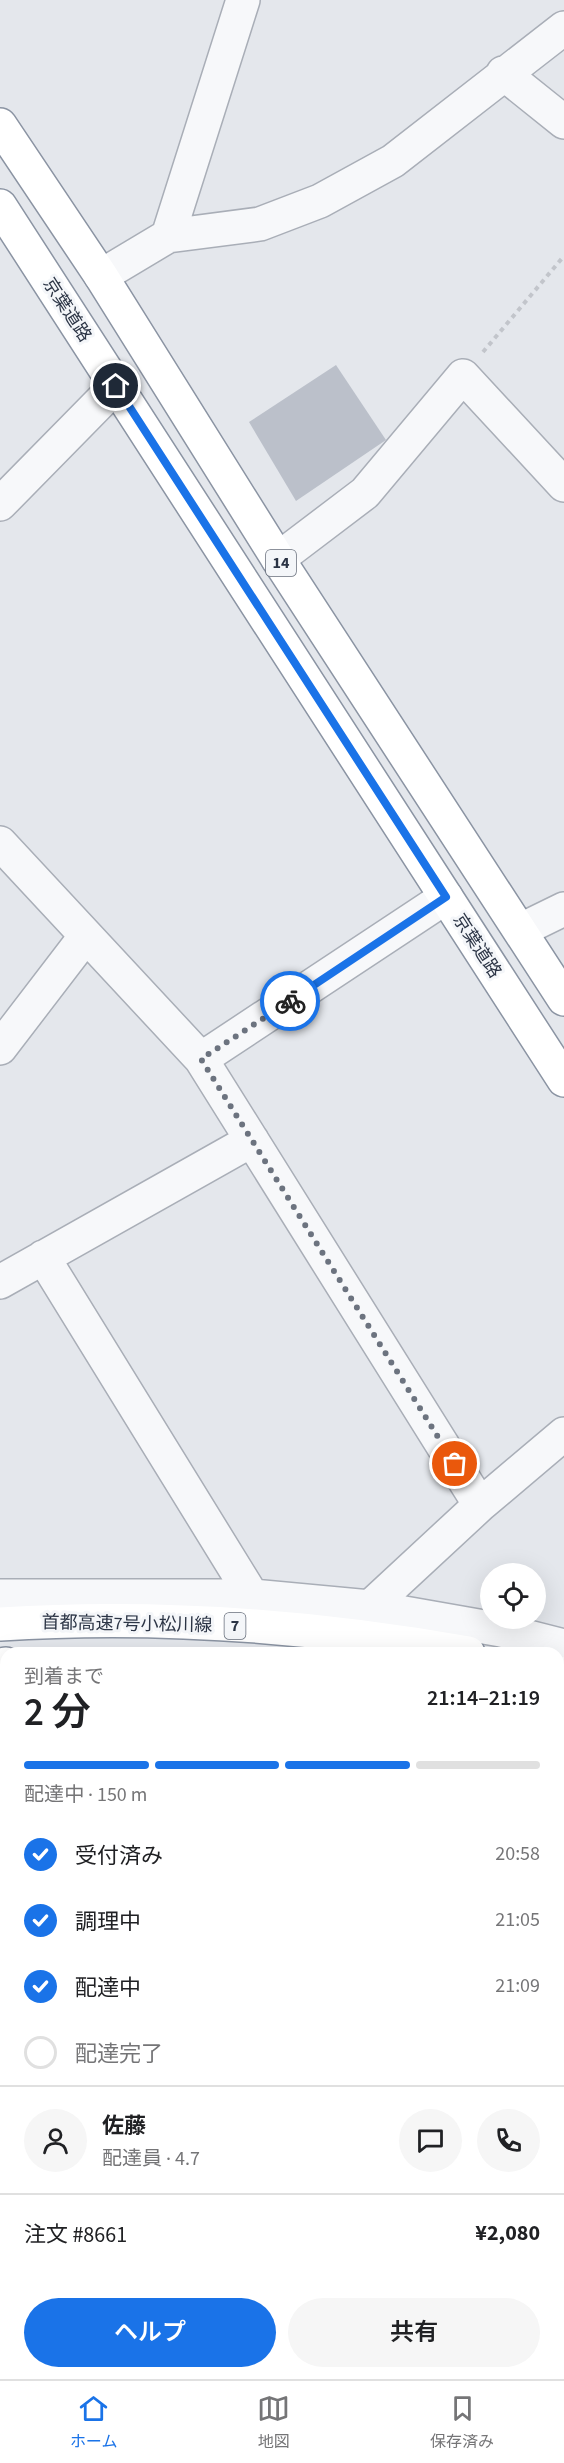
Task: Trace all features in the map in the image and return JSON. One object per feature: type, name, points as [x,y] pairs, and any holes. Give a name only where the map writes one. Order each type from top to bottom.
[{"type":"highway","name":"14","points":[[0,125],[100,276],[278,560],[564,999]]},
{"type":"highway","name":"京葉道路","points":[[0,206],[564,1080]]},
{"type":"highway","name":"首都高速7号小松川線","points":[[2,1600],[141,1622],[264,1627],[387,1639],[433,1647]]},
{"type":"street","points":[[168,236],[243,0]]},
{"type":"street","points":[[100,276],[168,236],[260,224],[320,201],[393,161],[503,73],[564,28]]},
{"type":"street","points":[[503,73],[564,122]]},
{"type":"street","points":[[278,560],[365,493],[463,376],[564,485]]},
{"type":"street","points":[[0,504],[116,386]]},
{"type":"street","points":[[0,843],[85,938],[201,1059],[480,1505]]},
{"type":"street","points":[[201,1059],[446,897]]},
{"type":"street","points":[[521,930],[564,909]]},
{"type":"street","points":[[0,1048],[85,938]]},
{"type":"street","points":[[0,1281],[252,1140]]},
{"type":"street","points":[[43,1257],[252,1596]]},
{"type":"street","points":[[370,1607],[480,1505],[564,1434]]},
{"type":"street","points":[[2,1600],[252,1596],[370,1607],[501,1630],[564,1646]]},
{"type":"path","points":[[463,376],[564,256]]},
{"type":"building","points":[[336,365],[386,440],[296,501],[249,422]]},
{"type":"way so far","points":[[290,1001],[201,1059],[455,1464]]},
{"type":"route","points":[[116,386],[446,897],[290,1001]]}]
